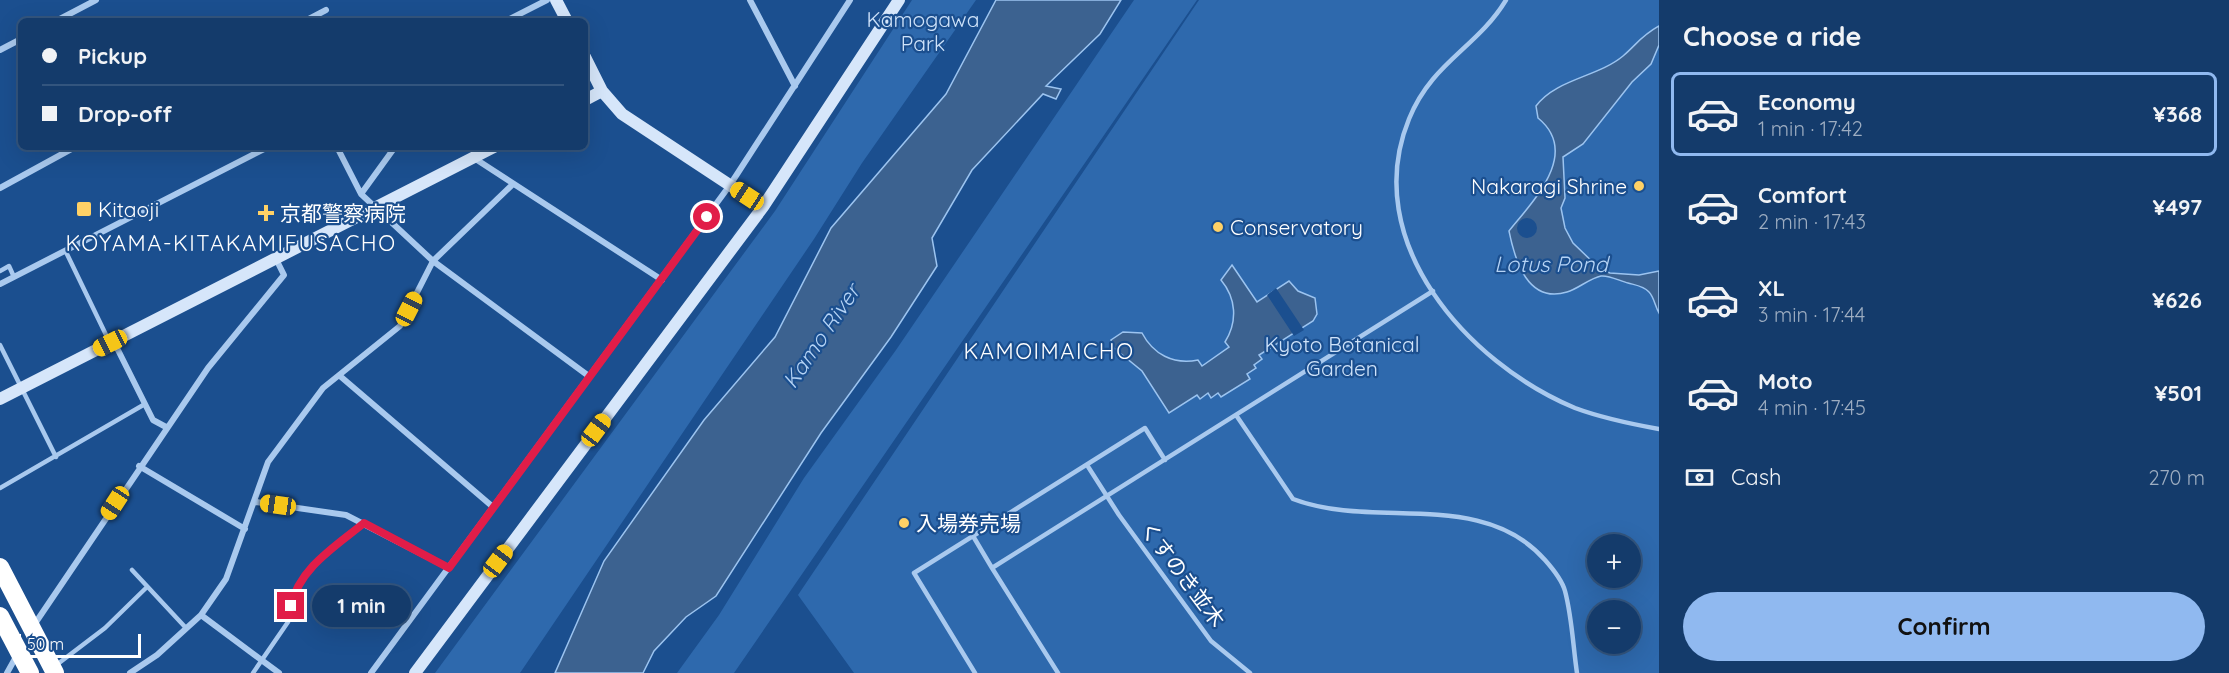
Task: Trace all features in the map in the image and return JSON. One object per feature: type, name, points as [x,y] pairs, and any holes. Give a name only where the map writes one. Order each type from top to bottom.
[{"type":"highway","points":[[0,567],[54,670]]},
{"type":"highway","points":[[0,616],[30,673]]},
{"type":"street","points":[[60,18],[82,3],[96,0]]},
{"type":"street","points":[[512,18],[547,0]]},
{"type":"street","points":[[556,0],[565,18]]},
{"type":"street","points":[[750,0],[795,86]]},
{"type":"street","points":[[371,673],[730,185],[850,0]]},
{"type":"street","points":[[415,673],[763,207],[899,0]]},
{"type":"street","points":[[311,18],[326,10]]},
{"type":"street","points":[[0,50],[18,41]]},
{"type":"street","points":[[588,63],[602,91],[622,114],[763,207]]},
{"type":"street","points":[[588,98],[602,91]]},
{"type":"street","points":[[0,188],[70,150]]},
{"type":"street","points":[[0,284],[262,150]]},
{"type":"street","points":[[339,150],[361,194],[433,261],[590,377]]},
{"type":"street","points":[[361,194],[393,150]]},
{"type":"street","points":[[0,399],[488,150]]},
{"type":"street","points":[[473,158],[662,280]]},
{"type":"street","points":[[130,673],[157,655],[201,615],[226,579],[256,502],[268,462],[323,388],[400,326],[433,261],[513,184]]},
{"type":"street","points":[[32,628],[139,466],[208,368],[284,275],[276,258]]},
{"type":"street","points":[[112,342],[153,420],[166,427]]},
{"type":"street","points":[[340,376],[493,507]]},
{"type":"street","points":[[139,466],[245,529]]},
{"type":"street","points":[[256,502],[346,514],[449,568]]},
{"type":"street","points":[[201,615],[279,673]]},
{"type":"street","points":[[7,673],[19,652]]},
{"type":"lane","points":[[1506,0],[1489,25],[1449,59],[1429,82],[1414,108],[1401,143],[1396,187],[1402,227],[1416,265],[1433,291],[1479,345],[1537,388],[1586,411],[1659,429]]},
{"type":"lane","points":[[66,252],[112,342]]},
{"type":"lane","points":[[0,271],[9,266],[14,277]]},
{"type":"lane","points":[[992,568],[1433,291]]},
{"type":"lane","points":[[0,345],[56,457]]},
{"type":"lane","points":[[0,488],[145,404]]},
{"type":"lane","points":[[1236,415],[1293,499],[1354,513],[1468,518],[1496,525],[1527,543],[1549,565],[1563,586],[1576,673]]},
{"type":"lane","points":[[975,673],[914,573],[1145,428],[1165,460]]},
{"type":"lane","name":"くすのき並木","points":[[1087,465],[1119,515],[1211,641],[1250,673]]},
{"type":"lane","points":[[253,673],[288,622],[295,590],[312,566],[364,523]]},
{"type":"lane","points":[[973,536],[1058,673]]},
{"type":"lane","points":[[132,570],[186,628]]},
{"type":"lane","points":[[54,670],[105,628],[147,588]]},
{"type":"green space","name":"Kamogawa Park","points":[[912,0],[976,0],[862,163],[814,239],[520,673],[435,673],[775,211]]},
{"type":"green space","points":[[1134,0],[1197,0],[734,673],[677,673],[719,615],[804,478],[896,350]]},
{"type":"green space","name":"Kyoto Botanical Garden","points":[[1199,0],[1659,0],[1659,673],[854,673],[798,595]]},
{"type":"water","name":"Kamo River","points":[[996,0],[1121,0],[1100,34],[1046,86],[1061,89],[1056,99],[1043,94],[972,170],[932,238],[937,266],[891,337],[821,433],[716,596],[686,617],[654,651],[643,673],[555,673],[604,561],[704,420],[775,337],[831,228],[946,94]]},
{"type":"water","name":"Lotus Pond","points":[[1659,26],[1659,45],[1651,64],[1632,82],[1583,144],[1563,157],[1565,198],[1561,208],[1565,228],[1573,243],[1600,269],[1610,273],[1639,275],[1659,271],[1659,313],[1647,290],[1607,276],[1597,277],[1567,292],[1554,294],[1542,292],[1533,286],[1520,267],[1509,231],[1540,191],[1549,176],[1554,161],[1555,146],[1550,132],[1538,118],[1536,106],[1555,90],[1613,63]]},
{"type":"water","points":[[1232,265],[1257,302],[1289,281],[1298,291],[1315,298],[1317,314],[1313,321],[1259,355],[1262,359],[1254,365],[1256,368],[1247,374],[1250,379],[1221,397],[1218,393],[1211,398],[1208,393],[1200,399],[1197,395],[1169,413],[1142,371],[1114,348],[1111,340],[1123,332],[1142,333],[1152,347],[1165,356],[1180,361],[1198,360],[1202,366],[1229,347],[1225,342],[1232,326],[1234,310],[1230,294],[1221,280]]},
{"type":"pier","points":[[1527,218],[1534,221],[1537,228],[1534,235],[1527,238],[1520,235],[1517,228],[1520,221]]},
{"type":"pier","points":[[1276,288],[1304,330],[1294,336],[1267,295]]},
{"type":"place","name":"Nakaragi Shrine","points":[[1639,186]]},
{"type":"place","name":"Kitaoji","points":[[84,209]]},
{"type":"place","name":"京都警察病院","points":[[266,213]]},
{"type":"place","name":"Conservatory","points":[[1218,227]]},
{"type":"place","name":"入場券売場","points":[[904,523]]},
{"type":"district","name":"KOYAMA-KITAKAMIFUSACHO","points":[[231,243]]},
{"type":"district","name":"KAMOIMAICHO","points":[[1049,351]]},
{"type":"route","points":[[291,606],[295,590],[312,566],[364,523],[449,568],[707,217]]}]
